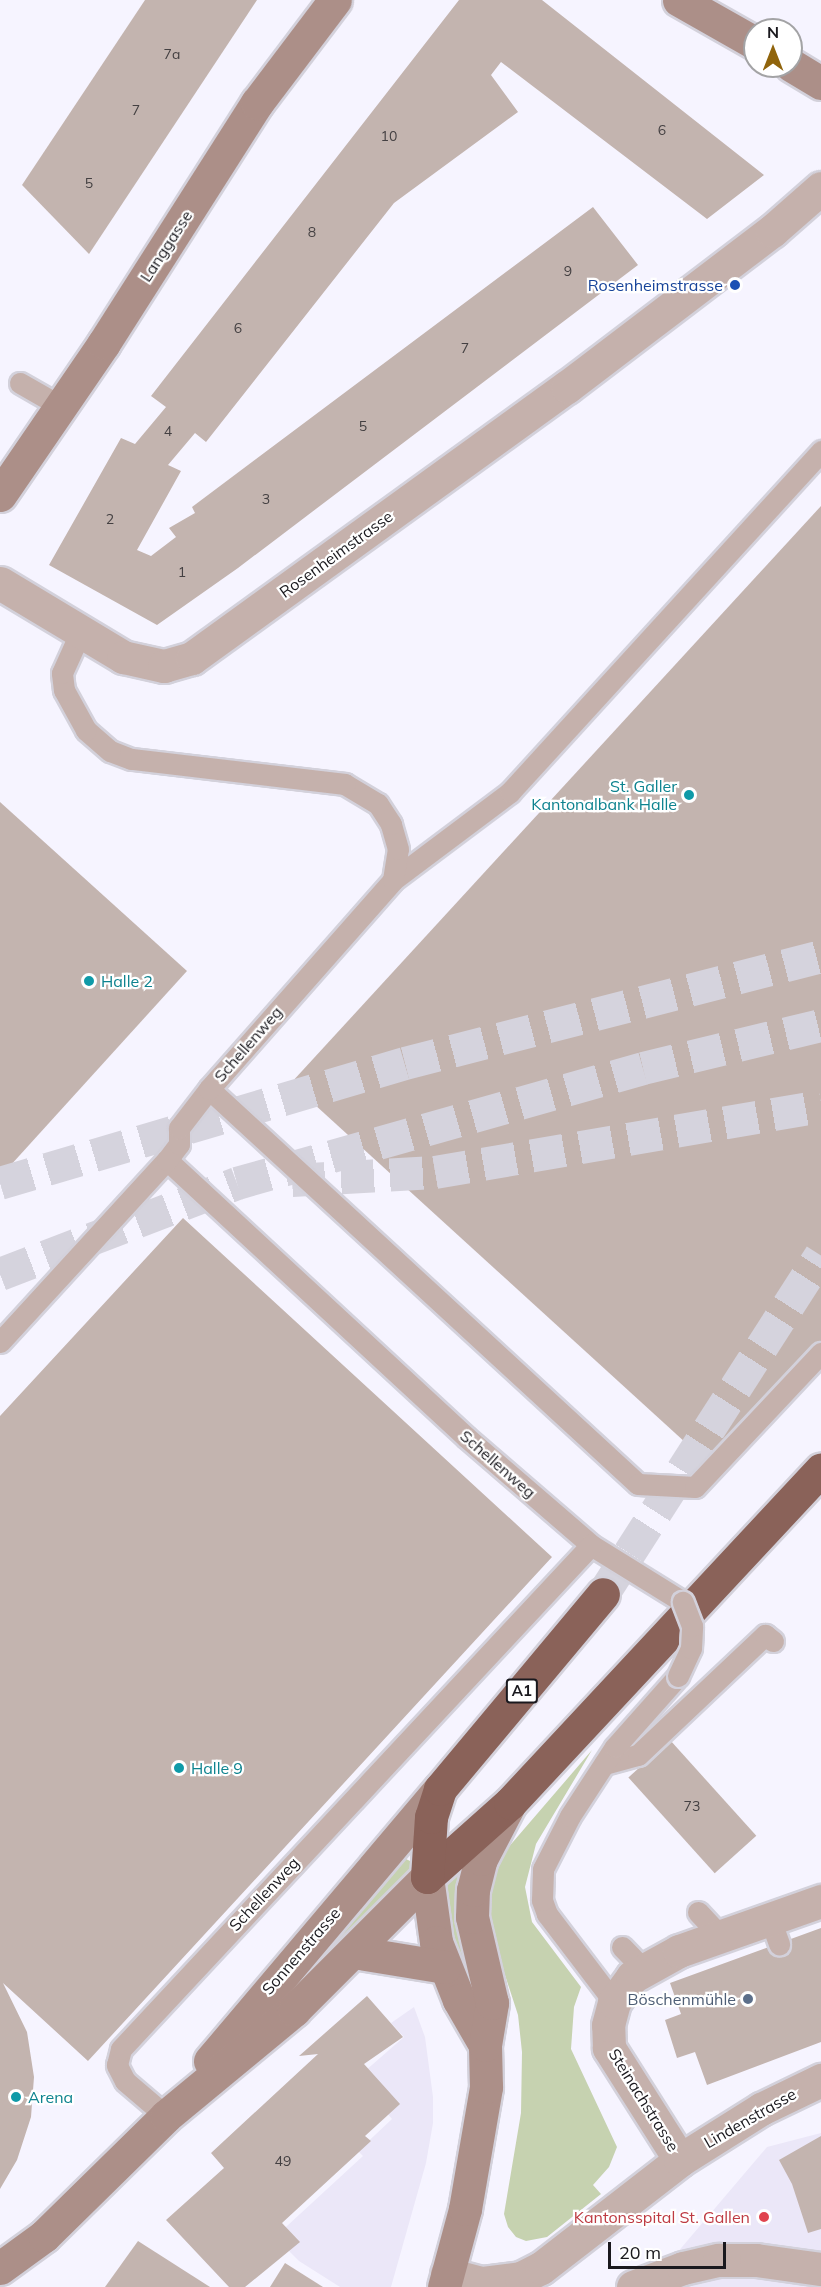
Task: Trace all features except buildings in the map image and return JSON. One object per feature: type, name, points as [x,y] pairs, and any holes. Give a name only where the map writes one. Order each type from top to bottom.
[{"type":"highway","points":[[427,1877],[510,1803],[821,1470]]},
{"type":"highway","name":"A1","points":[[427,1877],[431,1817],[440,1789],[603,1594]]},
{"type":"main road","name":"Langgasse","points":[[0,495],[62,407],[257,103],[335,0]]},
{"type":"main road","points":[[679,0],[743,36]]},
{"type":"main road","points":[[803,72],[821,83]]},
{"type":"main road","name":"Sonnenstrasse","points":[[166,2116],[264,1993],[440,1789]]},
{"type":"main road","name":"Steinachstrasse","points":[[446,2280],[483,2113],[485,2045],[492,2003],[472,1917],[473,1890],[481,1860],[510,1803]]},
{"type":"main road","name":"Steinachstrasse","points":[[427,1877],[436,1942],[445,1967],[485,2045]]},
{"type":"main road","name":"Sonnenstrasse","points":[[0,2268],[44,2236],[166,2116],[294,2010],[427,1877]]},
{"type":"main road","points":[[354,1952],[445,1967]]},
{"type":"street","name":"Rosenheimstrasse","points":[[0,583],[123,657],[164,666],[192,658],[567,387],[772,231],[821,188]]},
{"type":"street","name":"Steinachstrasse","points":[[446,2280],[481,2283],[521,2278],[541,2268],[681,2160],[609,2048],[608,2025],[614,2002],[632,1977],[633,1958],[679,1951],[720,1936],[774,1931],[821,1901]]},
{"type":"street","name":"Lindenstrasse","points":[[681,2160],[761,2109],[821,2080]]},
{"type":"street","points":[[633,2287],[673,2271],[719,2260],[756,2260],[821,2269]]},
{"type":"lane","points":[[20,383],[62,407]]},
{"type":"lane","name":"Schellenweg","points":[[614,2002],[555,1926],[542,1900],[541,1883],[549,1854],[604,1764],[678,1676],[691,1648],[692,1626],[683,1602],[645,1576],[591,1545],[466,1437],[167,1160],[180,1144],[180,1128],[209,1089],[393,880],[510,792],[821,451]]},
{"type":"lane","points":[[81,631],[62,673],[64,690],[86,730],[110,751],[131,759],[345,784],[378,804],[391,824],[398,849],[393,880]]},
{"type":"lane","points":[[209,1089],[638,1484],[695,1487],[821,1353]]},
{"type":"lane","points":[[0,1342],[167,1160]]},
{"type":"lane","name":"Schellenweg","points":[[166,2116],[125,2081],[117,2065],[121,2049],[591,1545]]},
{"type":"lane","points":[[604,1764],[638,1755],[765,1635],[773,1641]]},
{"type":"lane","points":[[698,1912],[720,1936]]},
{"type":"shaded area","points":[[414,2007],[425,2037],[433,2097],[433,2123],[426,2163],[391,2287],[340,2287],[299,2261],[275,2237],[363,2156],[358,2151],[392,2119],[357,2078],[404,2037],[391,2023]]},
{"type":"shaded area","name":"Kantonsspital St. Gallen","points":[[821,2133],[821,2287],[648,2287],[767,2147]]},
{"type":"green space","points":[[592,1750],[536,1844],[525,1887],[532,1922],[581,1987],[574,2007],[571,2049],[617,2147],[609,2167],[593,2185],[601,2194],[547,2237],[526,2241],[516,2237],[508,2227],[504,2214],[521,2113],[522,2052],[518,2015],[488,1923],[490,1884],[507,1849]]},
{"type":"green space","points":[[400,1856],[410,1861],[411,1876],[291,1995],[286,1991]]},
{"type":"green space","points":[[454,1872],[459,1875],[458,1933],[475,1983],[470,1985],[453,1937],[443,1883]]},
{"type":"tunnel","points":[[0,1183],[405,1063],[821,956]]},
{"type":"tunnel","points":[[0,1274],[237,1183],[643,1068],[821,1025]]},
{"type":"tunnel","points":[[292,1180],[435,1172],[821,1106]]},
{"type":"tunnel","points":[[603,1594],[821,1255]]},
{"type":"place","name":"Rosenheimstrasse","points":[[735,285]]},
{"type":"place","name":"St. Galler Kantonalbank Halle","points":[[689,795]]},
{"type":"place","name":"Halle 2","points":[[89,981]]},
{"type":"place","name":"Halle 9","points":[[179,1768]]},
{"type":"place","name":"Böschenmühle","points":[[748,1999]]},
{"type":"place","name":"Arena","points":[[16,2097]]},
{"type":"place","name":"Kantonsspital St. Gallen","points":[[764,2217]]}]
